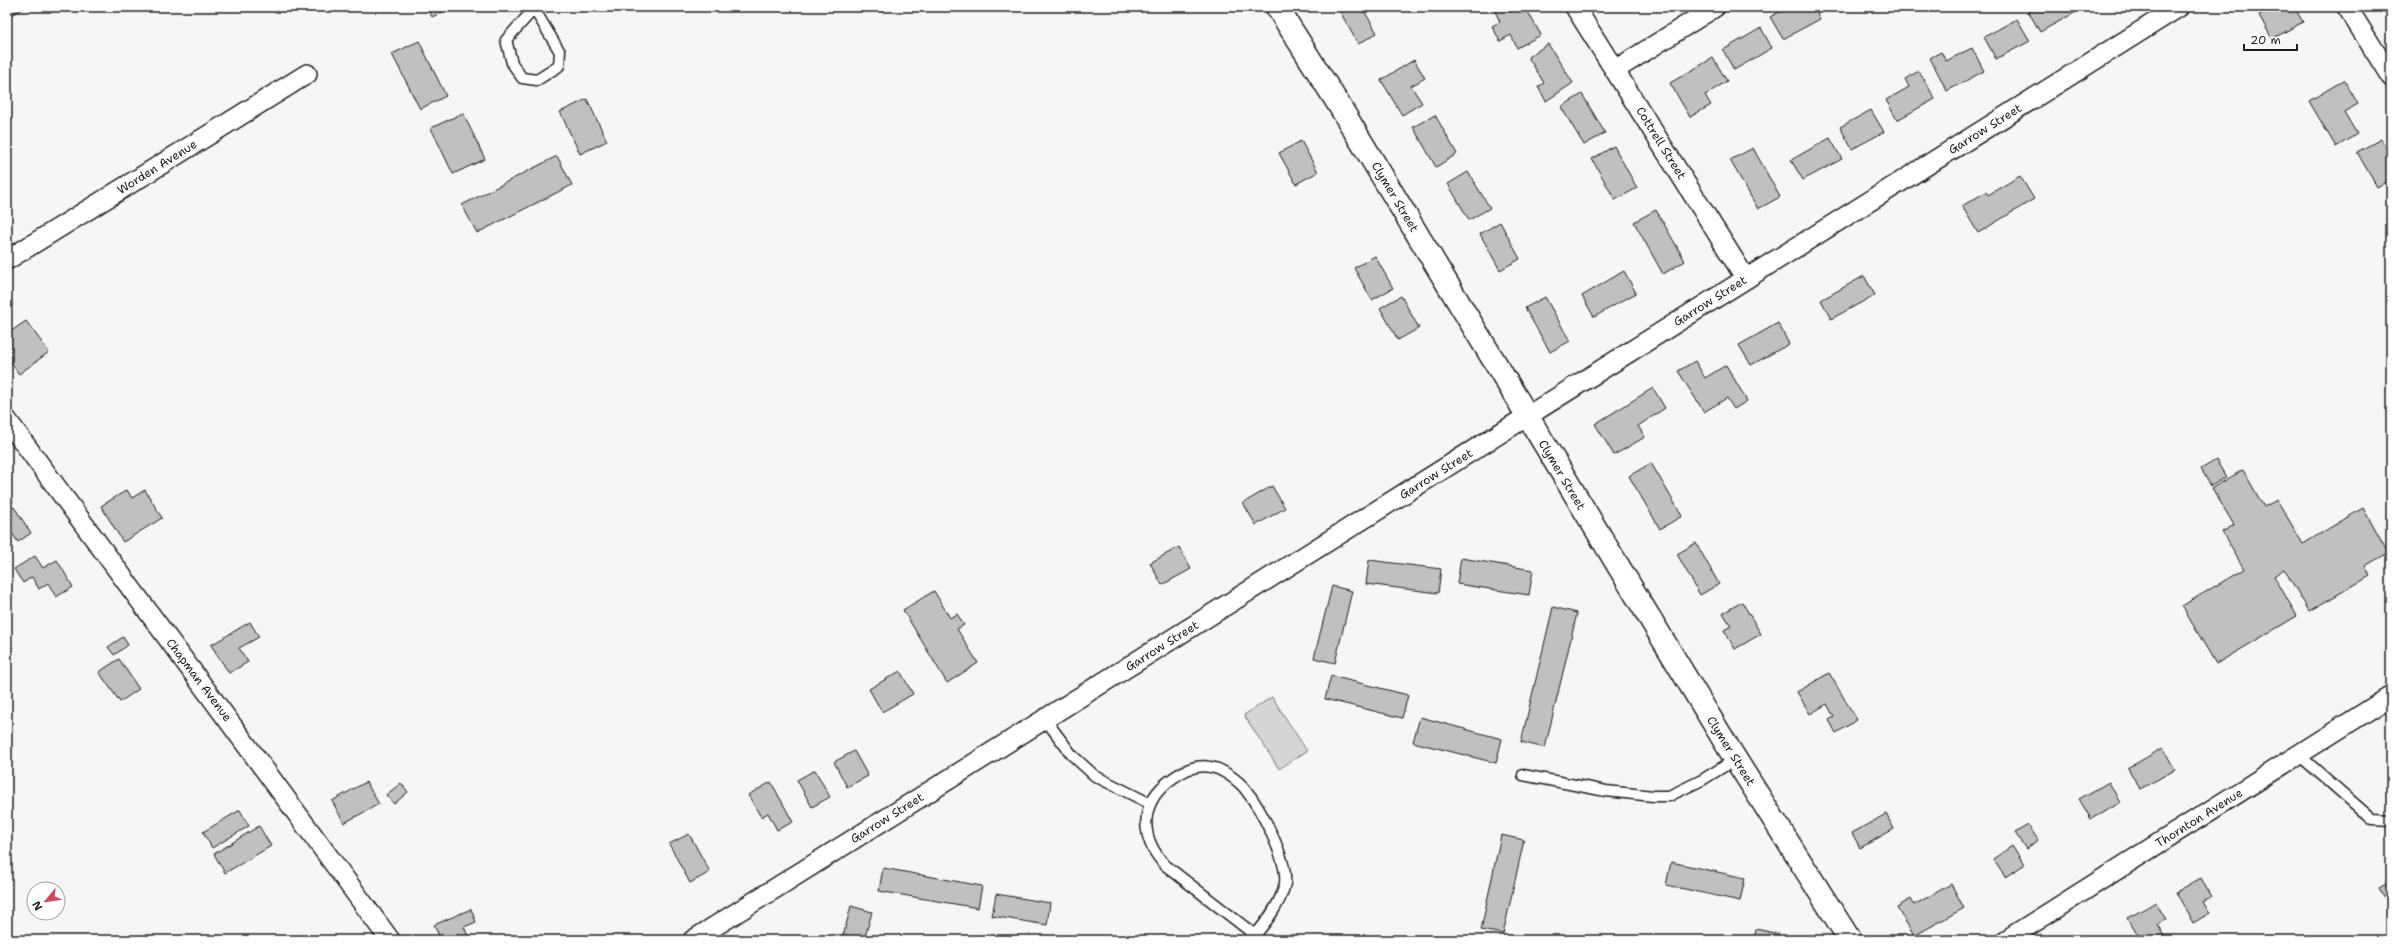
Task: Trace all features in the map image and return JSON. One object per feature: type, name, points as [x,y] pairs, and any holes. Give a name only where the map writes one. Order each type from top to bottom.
[{"type":"street","name":"Clymer Street","points":[[1277,7],[1339,105],[1526,417],[1736,759],[1850,940]]},
{"type":"street","name":"Cottrell Street","points":[[1575,7],[1746,279]]},
{"type":"street","points":[[1615,70],[1715,7]]},
{"type":"street","name":"Garrow Street","points":[[693,940],[2179,7]]},
{"type":"street","points":[[2347,7],[2391,77]]},
{"type":"street","name":"Worden Avenue","points":[[7,260],[307,74]]},
{"type":"street","name":"Chapman Avenue","points":[[7,420],[390,940]]},
{"type":"street","name":"Thornton Avenue","points":[[2006,940],[2391,696]]},
{"type":"lane","points":[[534,8],[560,52],[559,66],[537,80],[522,78],[512,63],[506,40],[534,8]]},
{"type":"lane","points":[[1045,719],[1072,755],[1095,776],[1149,803]]},
{"type":"lane","points":[[2299,755],[2373,820],[2391,821]]},
{"type":"lane","points":[[1523,775],[1606,791],[1653,796],[1669,796],[1702,780],[1736,759]]},
{"type":"lane","points":[[1196,767],[1210,767],[1222,772],[1245,789],[1275,840],[1283,858],[1285,883],[1280,899],[1253,938],[1165,865],[1156,855],[1149,840],[1146,819],[1149,803],[1156,792],[1182,771],[1196,767]]},
{"type":"shaded area","points":[[1272,697],[1307,751],[1279,769],[1244,715]]},
{"type":"building","points":[[7,7],[27,7],[7,17]]},
{"type":"building","points":[[427,7],[453,7],[432,17]]},
{"type":"building","points":[[1362,7],[1377,33],[1358,44],[1338,8]]},
{"type":"building","points":[[1493,7],[1525,7],[1541,35],[1517,48],[1511,35],[1500,41],[1492,26],[1500,22]]},
{"type":"building","points":[[1788,7],[1813,7],[1820,19],[1783,39],[1770,17]]},
{"type":"building","points":[[2035,7],[2075,7],[2078,11],[2040,32],[2028,11]]},
{"type":"building","points":[[2273,7],[2294,7],[2303,22],[2272,39],[2259,15]]},
{"type":"building","points":[[2017,19],[2030,41],[1996,59],[1984,37]]},
{"type":"building","points":[[1761,28],[1772,48],[1734,70],[1723,50]]},
{"type":"building","points":[[419,41],[446,96],[420,109],[392,54]]},
{"type":"building","points":[[1548,44],[1573,83],[1546,101],[1538,87],[1544,83],[1528,57]]},
{"type":"building","points":[[1972,48],[1984,71],[1947,91],[1930,58],[1941,52],[1946,61]]},
{"type":"building","points":[[1713,58],[1727,81],[1705,95],[1711,105],[1690,117],[1670,83]]},
{"type":"building","points":[[1414,60],[1425,78],[1411,86],[1422,103],[1402,115],[1381,80]]},
{"type":"building","points":[[1919,71],[1935,99],[1897,120],[1886,100],[1909,87],[1905,79]]},
{"type":"building","points":[[2344,80],[2358,104],[2344,112],[2357,134],[2336,147],[2309,101]]},
{"type":"building","points":[[1582,94],[1605,133],[1584,145],[1561,107]]},
{"type":"building","points":[[587,99],[607,141],[580,154],[560,112]]},
{"type":"building","points":[[1871,110],[1884,132],[1852,149],[1840,127]]},
{"type":"building","points":[[463,113],[485,159],[453,174],[431,128]]},
{"type":"building","points":[[1435,115],[1457,154],[1436,167],[1413,127]]},
{"type":"building","points":[[1830,138],[1842,159],[1803,180],[1791,160]]},
{"type":"building","points":[[2381,139],[2391,157],[2391,179],[2377,187],[2357,152]]},
{"type":"building","points":[[1301,141],[1318,172],[1296,184],[1279,153]]},
{"type":"building","points":[[1614,146],[1637,188],[1615,200],[1592,159]]},
{"type":"building","points":[[1753,148],[1780,197],[1758,209],[1730,160]]},
{"type":"building","points":[[557,156],[572,185],[477,233],[462,205]]},
{"type":"building","points":[[1468,172],[1490,208],[1469,220],[1448,184]]},
{"type":"building","points":[[2020,176],[2034,199],[1978,233],[1962,206],[1986,192],[1988,195]]},
{"type":"building","points":[[1656,210],[1685,261],[1663,274],[1634,222]]},
{"type":"building","points":[[1500,222],[1520,259],[1500,270],[1480,234]]},
{"type":"building","points":[[1375,256],[1393,288],[1372,300],[1354,268]]},
{"type":"building","points":[[1624,271],[1636,293],[1594,317],[1582,296]]},
{"type":"building","points":[[1864,276],[1875,295],[1831,319],[1821,300]]},
{"type":"building","points":[[1401,296],[1419,328],[1398,340],[1380,308]]},
{"type":"building","points":[[1545,297],[1570,341],[1550,352],[1525,308]]},
{"type":"building","points":[[26,321],[49,352],[19,374],[7,357],[7,334]]},
{"type":"building","points":[[1778,323],[1789,344],[1751,365],[1739,345]]},
{"type":"building","points":[[1695,361],[1705,378],[1726,365],[1747,401],[1734,409],[1727,398],[1704,412],[1678,371]]},
{"type":"building","points":[[1653,388],[1665,408],[1638,426],[1645,437],[1614,455],[1595,424]]},
{"type":"building","points":[[2216,460],[2226,477],[2211,486],[2201,469]]},
{"type":"building","points":[[1651,463],[1682,516],[1660,529],[1629,476]]},
{"type":"building","points":[[2243,470],[2264,507],[2277,500],[2303,544],[2363,508],[2388,553],[2365,566],[2370,576],[2309,611],[2284,569],[2274,576],[2297,616],[2216,664],[2182,606],[2244,569],[2222,532],[2234,525],[2212,488]]},
{"type":"building","points":[[1272,486],[1285,508],[1256,525],[1243,503]]},
{"type":"building","points":[[127,490],[132,498],[145,490],[162,518],[123,542],[101,506]]},
{"type":"building","points":[[7,491],[13,502],[7,505]]},
{"type":"building","points":[[14,507],[31,533],[18,542],[11,532],[7,534],[7,512]]},
{"type":"building","points":[[1696,543],[1719,584],[1700,595],[1677,554]]},
{"type":"building","points":[[1179,547],[1191,569],[1162,585],[1150,563]]},
{"type":"building","points":[[35,556],[43,568],[57,560],[73,587],[56,597],[48,583],[39,589],[32,577],[23,583],[14,569]]},
{"type":"building","points":[[1461,558],[1533,570],[1529,595],[1457,584]]},
{"type":"building","points":[[1369,560],[1441,569],[1438,593],[1366,584]]},
{"type":"building","points":[[1332,586],[1352,591],[1335,663],[1314,658]]},
{"type":"building","points":[[934,591],[950,618],[957,614],[964,625],[957,629],[978,663],[947,683],[903,610]]},
{"type":"building","points":[[1742,602],[1761,634],[1735,649],[1724,630],[1731,626],[1723,613]]},
{"type":"building","points":[[1553,607],[1577,613],[1545,748],[1521,742]]},
{"type":"building","points":[[250,622],[259,637],[239,648],[248,662],[229,673],[211,645]]},
{"type":"building","points":[[123,637],[128,645],[114,655],[108,647]]},
{"type":"building","points":[[119,659],[139,689],[120,702],[99,672]]},
{"type":"building","points":[[900,671],[913,694],[882,712],[869,689]]},
{"type":"building","points":[[1829,673],[1857,720],[1836,733],[1829,720],[1834,717],[1827,704],[1810,714],[1797,692]]},
{"type":"building","points":[[1331,676],[1408,695],[1402,718],[1325,699]]},
{"type":"building","points":[[1420,717],[1502,739],[1496,763],[1413,742]]},
{"type":"building","points":[[2163,748],[2175,770],[2140,789],[2128,768]]},
{"type":"building","points":[[854,751],[868,776],[847,787],[834,762]]},
{"type":"building","points":[[815,770],[830,797],[812,807],[797,780]]},
{"type":"building","points":[[366,782],[379,804],[344,823],[332,801]]},
{"type":"building","points":[[771,782],[793,822],[777,830],[768,813],[761,817],[748,795]]},
{"type":"building","points":[[2109,782],[2120,803],[2091,819],[2079,799]]},
{"type":"building","points":[[401,783],[408,792],[394,804],[386,795]]},
{"type":"building","points":[[240,810],[249,826],[212,848],[203,832]]},
{"type":"building","points":[[1886,814],[1894,829],[1860,848],[1852,833]]},
{"type":"building","points":[[2028,825],[2038,840],[2026,849],[2015,833]]},
{"type":"building","points":[[259,826],[271,846],[225,873],[214,854]]},
{"type":"building","points":[[689,834],[710,872],[690,883],[669,844]]},
{"type":"building","points":[[1501,835],[1524,840],[1503,934],[1481,930]]},
{"type":"building","points":[[2012,846],[2024,865],[2005,877],[1993,859]]},
{"type":"building","points":[[1671,862],[1745,878],[1740,901],[1666,885]]},
{"type":"building","points":[[883,868],[982,886],[978,908],[879,891]]},
{"type":"building","points":[[2201,878],[2211,897],[2203,901],[2210,913],[2193,923],[2176,892]]},
{"type":"building","points":[[2391,881],[2391,908],[2379,888]]},
{"type":"building","points":[[1951,884],[1964,908],[1914,936],[1897,907],[1911,899],[1914,905]]},
{"type":"building","points":[[996,894],[1050,903],[1047,925],[992,916]]},
{"type":"building","points":[[2156,902],[2166,920],[2158,924],[2166,938],[2141,940],[2128,918]]},
{"type":"building","points":[[851,906],[872,912],[864,940],[842,940]]},
{"type":"building","points":[[471,909],[476,922],[464,927],[469,938],[441,940],[434,925]]},
{"type":"building","points":[[1756,929],[1779,934],[1778,940],[1754,940]]},
{"type":"building","points":[[1064,936],[1082,940],[1063,940]]}]
